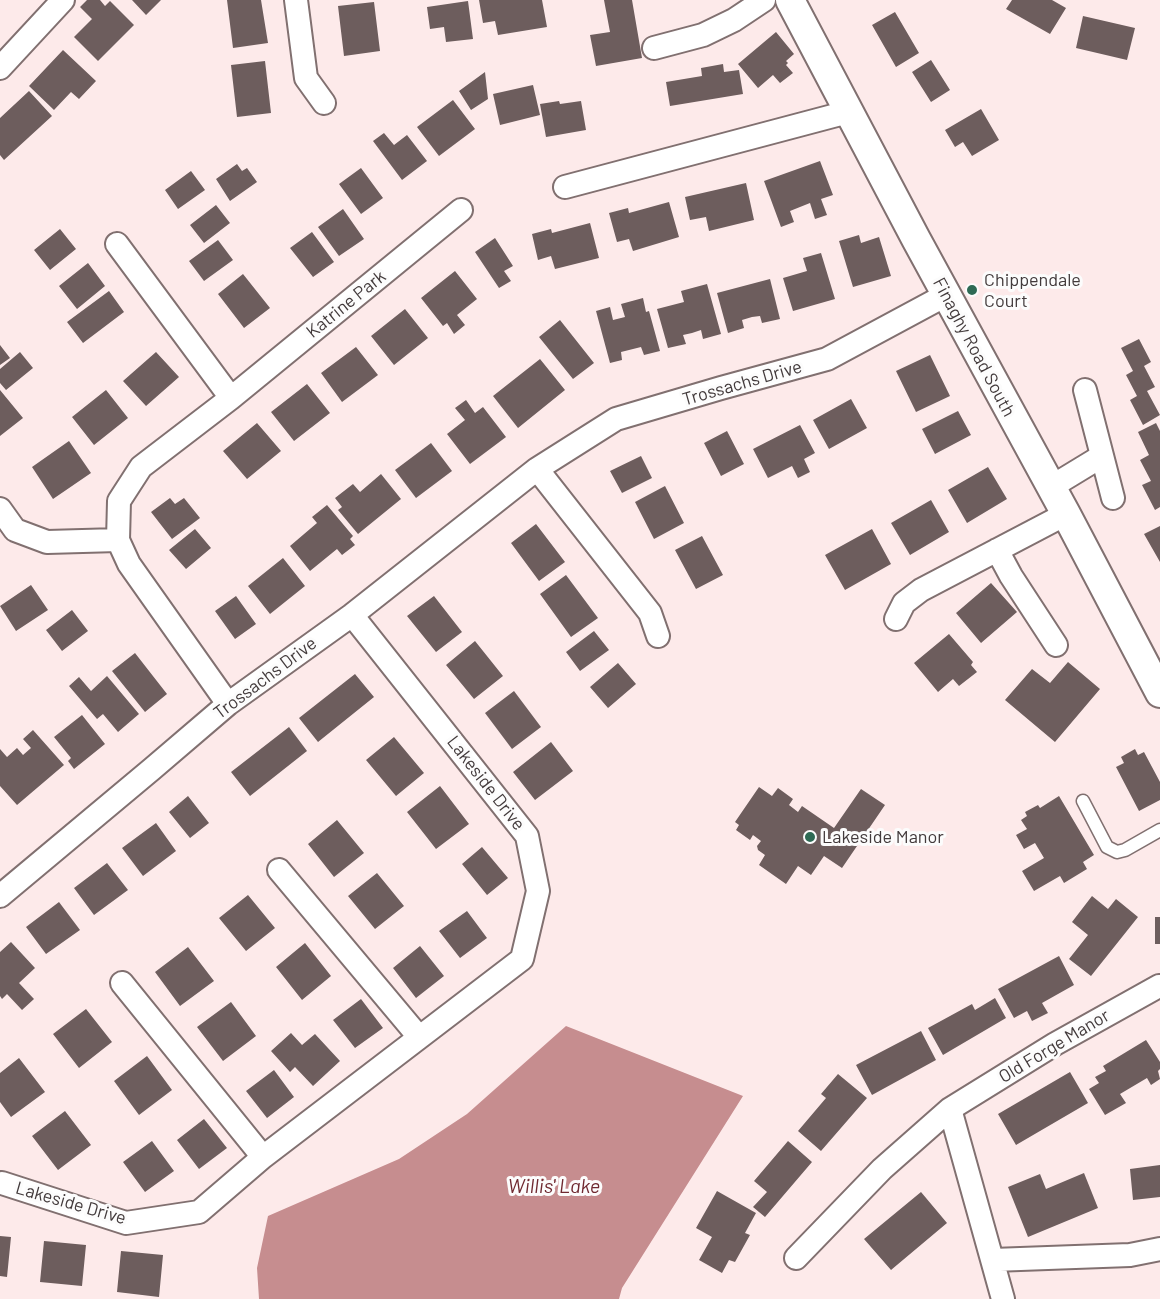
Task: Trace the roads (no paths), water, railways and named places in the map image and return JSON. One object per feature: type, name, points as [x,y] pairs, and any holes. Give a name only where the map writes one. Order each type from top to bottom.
[{"type":"street","points":[[0,68],[63,0]]},
{"type":"street","points":[[296,0],[306,78],[324,103]]},
{"type":"street","points":[[654,48],[703,35],[734,20],[764,0]]},
{"type":"street","name":"Finaghy Road South","points":[[790,0],[1160,693]]},
{"type":"street","points":[[566,187],[848,112]]},
{"type":"street","name":"Katrine Park","points":[[228,704],[129,564],[118,540],[119,501],[141,467],[231,398],[461,210]]},
{"type":"street","points":[[117,244],[231,398]]},
{"type":"street","name":"Trossachs Drive","points":[[0,896],[228,704],[352,615],[537,469],[616,419],[828,359],[946,295]]},
{"type":"street","points":[[1085,390],[1113,498]]},
{"type":"street","points":[[1050,487],[1102,456]]},
{"type":"street","points":[[537,469],[650,613],[658,636]]},
{"type":"street","points":[[0,509],[15,530],[47,542],[118,540]]},
{"type":"street","points":[[896,619],[904,603],[921,590],[1066,514]]},
{"type":"street","points":[[998,550],[1011,576],[1056,645]]},
{"type":"street","name":"Lakeside Drive","points":[[2,1183],[126,1223],[199,1212],[263,1157],[522,959],[538,891],[527,836],[352,615]]},
{"type":"street","points":[[279,870],[419,1037]]},
{"type":"street","points":[[122,983],[263,1157]]},
{"type":"street","name":"Old Forge Manor","points":[[796,1258],[882,1169],[951,1109],[1055,1044],[1159,986]]},
{"type":"street","points":[[951,1109],[1003,1299]]},
{"type":"street","points":[[993,1260],[1130,1256],[1160,1249]]},
{"type":"lane","points":[[1083,801],[1107,847],[1117,852],[1125,850],[1160,830]]},
{"type":"water","name":"Willis' Lake","points":[[566,1026],[743,1096],[622,1288],[619,1299],[259,1299],[257,1268],[268,1216],[399,1159],[467,1114]]},
{"type":"place","name":"Chippendale Court","points":[[972,290]]},
{"type":"place","name":"Lakeside Manor","points":[[810,837]]}]
